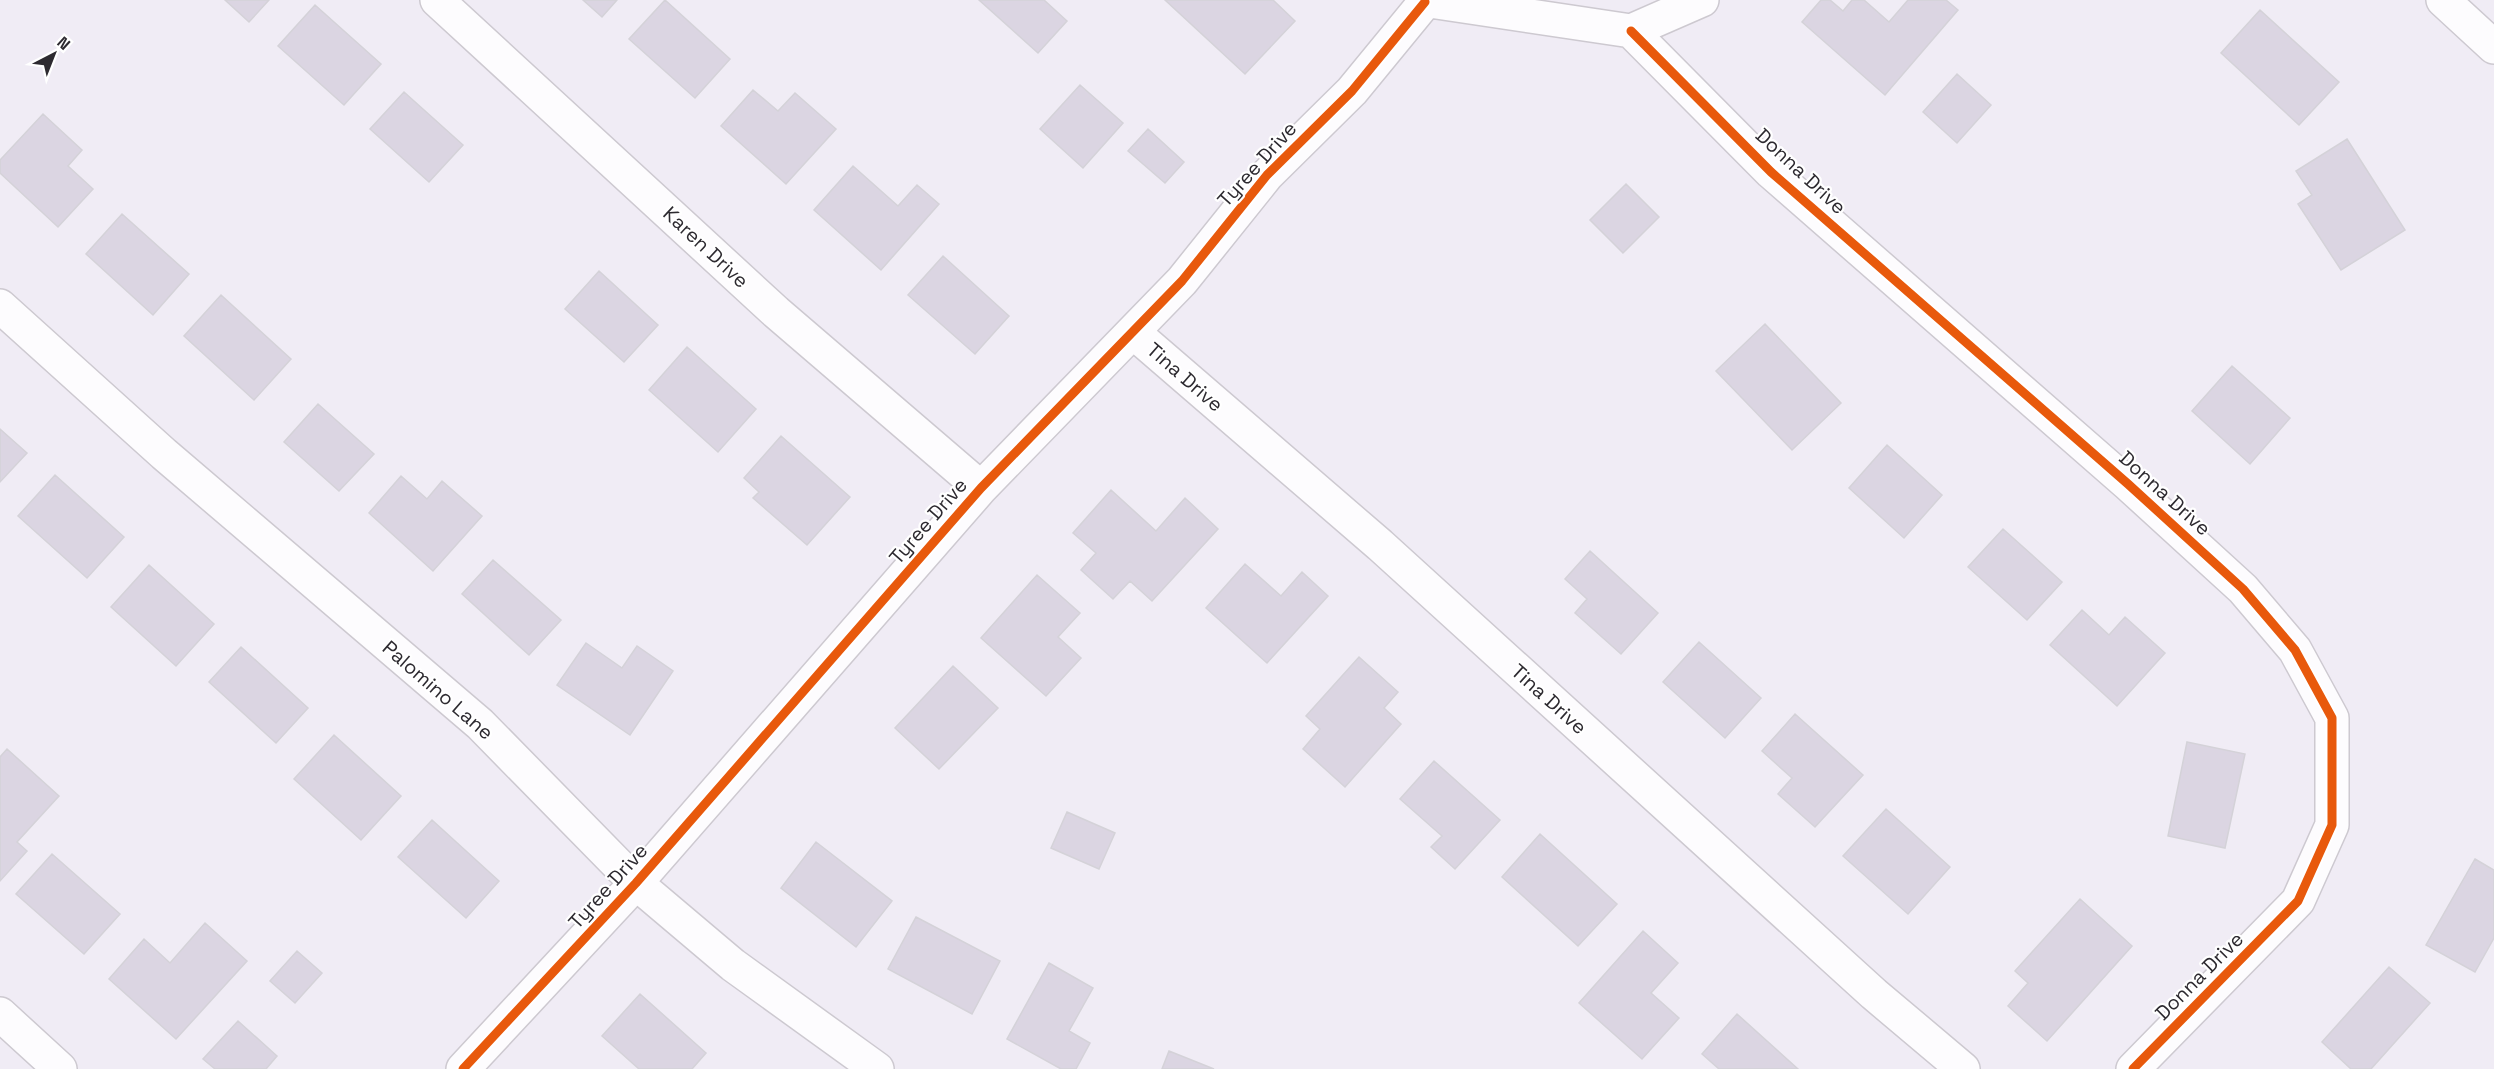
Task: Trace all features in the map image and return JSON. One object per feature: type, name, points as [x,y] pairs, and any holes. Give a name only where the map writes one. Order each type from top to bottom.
[{"type":"street","name":"Karen Drive","points":[[437,0],[776,312],[981,488]]},
{"type":"street","points":[[1424,1],[1631,31],[1702,0]]},
{"type":"street","points":[[2443,0],[2494,47]]},
{"type":"street","name":"Tyree Drive","points":[[463,1069],[636,883],[981,488],[1182,281],[1267,175],[1352,91],[1424,1]]},
{"type":"street","name":"Donna Drive","points":[[1631,31],[1771,172],[2128,484],[2243,589],[2295,650],[2332,718],[2332,825],[2298,901],[2133,1069]]},
{"type":"street","name":"Palomino Lane","points":[[0,306],[164,454],[480,724],[636,883],[733,965],[877,1069]]},
{"type":"street","name":"Tina Drive","points":[[1133,332],[1380,545],[1874,994],[1963,1069]]},
{"type":"street","points":[[0,1014],[60,1069]]},
{"type":"building","points":[[225,0],[269,0],[249,22]]},
{"type":"building","points":[[583,0],[617,0],[602,17]]},
{"type":"building","points":[[665,0],[730,59],[695,98],[629,39]]},
{"type":"building","points":[[979,0],[1044,0],[1067,21],[1038,53]]},
{"type":"building","points":[[1165,0],[1273,0],[1295,21],[1245,74]]},
{"type":"building","points":[[1821,0],[1830,0],[1843,11],[1852,0],[1864,0],[1889,22],[1908,0],[1946,0],[1958,10],[1885,95],[1802,22]]},
{"type":"building","points":[[315,5],[381,64],[344,105],[278,46]]},
{"type":"building","points":[[2260,10],[2339,82],[2299,125],[2221,53]]},
{"type":"building","points":[[1957,74],[1991,105],[1957,143],[1923,112]]},
{"type":"building","points":[[1080,85],[1123,123],[1083,168],[1040,129]]},
{"type":"building","points":[[753,90],[778,111],[795,93],[836,129],[786,184],[721,126]]},
{"type":"building","points":[[404,92],[463,145],[429,182],[370,129]]},
{"type":"building","points":[[43,114],[82,150],[68,166],[93,189],[58,227],[0,173],[0,160]]},
{"type":"building","points":[[1148,129],[1184,162],[1165,183],[1128,151]]},
{"type":"building","points":[[2347,139],[2405,230],[2341,270],[2298,204],[2312,195],[2296,171]]},
{"type":"building","points":[[853,166],[898,206],[917,185],[939,204],[881,270],[814,210]]},
{"type":"building","points":[[1626,184],[1659,217],[1623,253],[1590,220]]},
{"type":"building","points":[[122,214],[189,274],[153,315],[86,254]]},
{"type":"building","points":[[943,256],[1009,316],[975,354],[908,295]]},
{"type":"building","points":[[599,271],[658,325],[624,362],[565,309]]},
{"type":"building","points":[[221,295],[291,359],[254,400],[184,336]]},
{"type":"building","points":[[1765,324],[1841,403],[1792,450],[1716,371]]},
{"type":"building","points":[[687,347],[756,409],[718,452],[649,390]]},
{"type":"building","points":[[2232,366],[2290,418],[2250,464],[2192,411]]},
{"type":"building","points":[[318,404],[374,454],[339,491],[284,442]]},
{"type":"building","points":[[0,429],[27,453],[0,482]]},
{"type":"building","points":[[781,436],[850,497],[807,545],[753,498],[759,492],[744,478]]},
{"type":"building","points":[[1887,445],[1942,495],[1904,538],[1849,488]]},
{"type":"building","points":[[55,475],[124,537],[87,578],[18,516]]},
{"type":"building","points":[[401,476],[427,499],[442,481],[482,516],[433,571],[369,513]]},
{"type":"building","points":[[1111,490],[1156,531],[1185,498],[1218,529],[1152,601],[1130,581],[1113,599],[1081,570],[1096,553],[1073,533]]},
{"type":"building","points":[[2003,529],[2062,582],[2027,620],[1968,567]]},
{"type":"building","points":[[1590,551],[1658,613],[1621,654],[1575,613],[1587,599],[1565,579]]},
{"type":"building","points":[[493,560],[561,620],[529,655],[462,594]]},
{"type":"building","points":[[1245,564],[1281,596],[1302,572],[1328,596],[1267,663],[1206,608]]},
{"type":"building","points":[[149,565],[214,624],[176,666],[111,607]]},
{"type":"building","points":[[1037,575],[1080,613],[1058,637],[1081,658],[1046,696],[981,638]]},
{"type":"building","points":[[2082,610],[2109,635],[2125,617],[2165,653],[2117,706],[2050,645]]},
{"type":"building","points":[[1699,642],[1761,698],[1725,738],[1663,682]]},
{"type":"building","points":[[586,643],[622,668],[637,646],[673,671],[630,735],[557,685]]},
{"type":"building","points":[[241,647],[308,708],[276,743],[209,682]]},
{"type":"building","points":[[1359,657],[1398,692],[1384,708],[1401,724],[1345,787],[1303,749],[1320,729],[1306,716]]},
{"type":"building","points":[[953,666],[998,708],[939,769],[895,728]]},
{"type":"building","points":[[1795,714],[1863,775],[1815,827],[1778,794],[1792,778],[1762,751]]},
{"type":"building","points":[[334,735],[401,796],[361,840],[294,779]]},
{"type":"building","points":[[2187,742],[2245,754],[2225,848],[2168,836]]},
{"type":"building","points":[[7,749],[59,796],[17,842],[27,851],[0,881],[0,757]]},
{"type":"building","points":[[1434,761],[1500,820],[1455,869],[1431,847],[1442,836],[1400,799]]},
{"type":"building","points":[[1886,809],[1950,867],[1908,914],[1843,856]]},
{"type":"building","points":[[1067,812],[1115,833],[1099,869],[1051,848]]},
{"type":"building","points":[[432,820],[499,881],[466,918],[398,857]]},
{"type":"building","points":[[1540,834],[1617,904],[1578,946],[1502,877]]},
{"type":"building","points":[[816,842],[892,901],[856,947],[781,888]]},
{"type":"building","points":[[52,854],[120,914],[84,954],[16,894]]},
{"type":"building","points":[[2475,859],[2494,870],[2494,938],[2475,972],[2426,945]]},
{"type":"building","points":[[2080,899],[2132,946],[2047,1041],[2008,1006],[2028,983],[2015,971]]},
{"type":"building","points":[[916,917],[1000,961],[972,1014],[888,969]]},
{"type":"building","points":[[205,923],[247,961],[176,1039],[109,979],[144,939],[170,963]]},
{"type":"building","points":[[1643,931],[1678,963],[1651,993],[1679,1018],[1642,1059],[1579,1003]]},
{"type":"building","points":[[297,951],[322,973],[295,1003],[270,981]]},
{"type":"building","points":[[1049,963],[1093,988],[1069,1031],[1090,1043],[1076,1069],[1061,1069],[1007,1039]]},
{"type":"building","points":[[2389,967],[2430,1003],[2371,1069],[2351,1069],[2322,1042]]},
{"type":"building","points":[[640,994],[706,1053],[692,1069],[639,1069],[602,1036]]},
{"type":"building","points":[[1737,1014],[1798,1069],[1719,1069],[1702,1054]]},
{"type":"building","points":[[238,1021],[277,1056],[266,1069],[215,1069],[203,1059]]},
{"type":"building","points":[[1169,1051],[1214,1069],[1162,1069]]},
{"type":"cycle path","points":[[463,1069],[636,883],[981,488],[1182,281],[1267,175],[1352,91],[1425,2]]},
{"type":"cycle path","points":[[1631,31],[1771,172],[2128,484],[2243,589],[2295,650],[2332,718],[2332,825],[2298,901],[2133,1069]]}]
